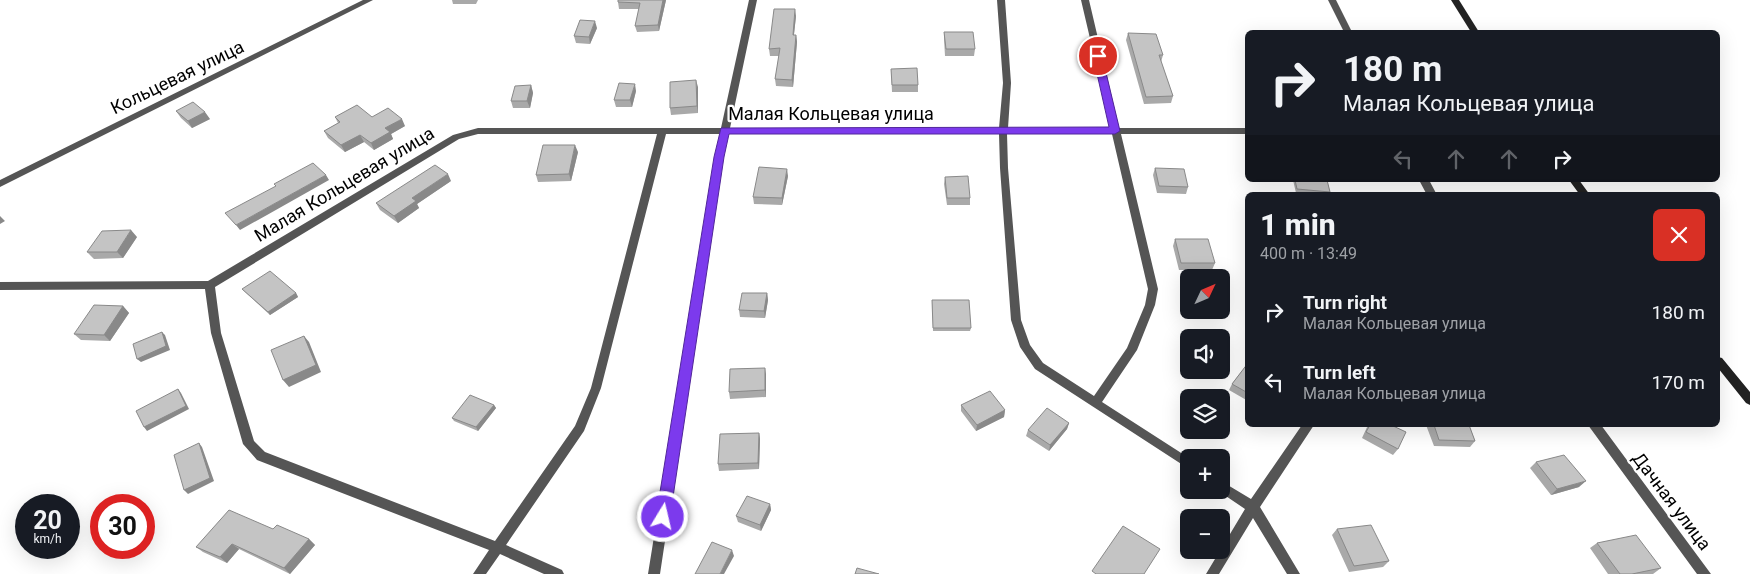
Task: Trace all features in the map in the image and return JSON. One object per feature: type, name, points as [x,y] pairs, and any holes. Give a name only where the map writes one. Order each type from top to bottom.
[{"type":"street","name":"Кольцевая улица","points":[[0,184],[369,0]]},
{"type":"street","points":[[654,574],[719,157],[753,0]]},
{"type":"street","points":[[1001,0],[1007,83],[1004,131],[1008,225],[1016,320],[1025,347],[1039,366],[1180,458]]},
{"type":"street","points":[[1085,0],[1153,289],[1150,305],[1132,350],[1096,402]]},
{"type":"street","points":[[1332,0],[1347,30]]},
{"type":"street","points":[[1455,0],[1474,30]]},
{"type":"street","name":"Малая Кольцевая улица","points":[[210,285],[456,137],[478,131],[1245,131]]},
{"type":"street","points":[[479,574],[580,428],[596,388],[662,131]]},
{"type":"street","points":[[0,286],[210,285],[216,333],[249,444],[261,456],[496,547],[558,574]]},
{"type":"street","points":[[1720,363],[1750,400]]},
{"type":"street","points":[[1212,574],[1253,507],[1307,427]]},
{"type":"street","name":"Дачная улица","points":[[1595,427],[1705,574]]},
{"type":"street","points":[[1230,492],[1253,507],[1294,574]]},
{"type":"building","points":[[618,0],[663,0],[658,25],[635,26],[640,3],[618,2]]},
{"type":"building","points":[[774,9],[795,9],[793,35],[796,35],[792,80],[775,79],[780,48],[769,49]]},
{"type":"building","points":[[580,20],[595,21],[589,37],[574,36]]},
{"type":"building","points":[[944,32],[973,32],[975,49],[946,49]]},
{"type":"building","points":[[1128,33],[1156,34],[1163,55],[1159,55],[1173,96],[1146,97]]},
{"type":"building","points":[[917,68],[918,85],[892,85],[891,69]]},
{"type":"building","points":[[696,80],[697,106],[670,108],[670,82]]},
{"type":"building","points":[[619,83],[635,84],[630,100],[614,100]]},
{"type":"building","points":[[531,85],[527,101],[511,101],[515,86]]},
{"type":"building","points":[[193,102],[205,112],[188,121],[176,111]]},
{"type":"building","points":[[357,105],[372,117],[388,108],[402,119],[385,128],[390,132],[371,143],[360,135],[341,145],[324,131],[340,122],[335,117]]},
{"type":"building","points":[[543,145],[575,145],[569,174],[536,175]]},
{"type":"building","points":[[313,163],[326,175],[236,225],[225,213],[276,186],[274,184]]},
{"type":"building","points":[[435,165],[448,174],[412,198],[416,201],[394,216],[376,203]]},
{"type":"building","points":[[759,167],[787,169],[782,198],[753,197]]},
{"type":"building","points":[[1155,168],[1184,169],[1188,187],[1159,186]]},
{"type":"building","points":[[968,176],[970,198],[947,198],[945,177]]},
{"type":"building","points":[[1295,182],[1328,182],[1330,192],[1297,189]]},
{"type":"building","points":[[131,230],[117,252],[87,252],[102,231]]},
{"type":"building","points":[[1175,239],[1208,239],[1215,263],[1181,263]]},
{"type":"building","points":[[270,271],[296,293],[268,312],[242,289]]},
{"type":"building","points":[[742,293],[767,293],[764,311],[739,310]]},
{"type":"building","points":[[932,300],[969,300],[971,328],[933,328]]},
{"type":"building","points":[[94,305],[123,306],[104,335],[74,334]]},
{"type":"building","points":[[162,332],[166,346],[137,359],[133,344]]},
{"type":"building","points":[[304,336],[316,365],[283,380],[271,350]]},
{"type":"building","points":[[1245,367],[1245,391],[1232,384]]},
{"type":"building","points":[[765,368],[765,390],[729,392],[730,369]]},
{"type":"building","points":[[178,389],[186,406],[144,427],[136,411]]},
{"type":"building","points":[[990,391],[1005,410],[977,425],[961,405]]},
{"type":"building","points":[[470,395],[494,405],[476,427],[452,418]]},
{"type":"building","points":[[1047,408],[1069,423],[1050,445],[1028,430]]},
{"type":"building","points":[[1369,427],[1395,427],[1406,432],[1398,449],[1366,432]]},
{"type":"building","points":[[1435,427],[1470,427],[1475,441],[1439,440]]},
{"type":"building","points":[[759,433],[758,463],[718,464],[720,434]]},
{"type":"building","points":[[199,443],[210,478],[184,490],[174,455]]},
{"type":"building","points":[[1564,455],[1586,481],[1557,489],[1536,462]]},
{"type":"building","points":[[747,496],[770,504],[760,525],[736,516]]},
{"type":"building","points":[[229,510],[273,529],[277,525],[309,539],[284,568],[232,544],[220,557],[196,547]]},
{"type":"building","points":[[1371,525],[1389,561],[1354,566],[1337,529]]},
{"type":"building","points":[[1123,526],[1160,549],[1144,574],[1096,574],[1092,571]]},
{"type":"building","points":[[1636,535],[1661,568],[1632,574],[1620,574],[1597,543]]},
{"type":"building","points":[[712,542],[732,550],[720,574],[695,574]]},
{"type":"building","points":[[857,568],[879,574],[855,574]]},
{"type":"route","points":[[663,517],[719,157],[725,130],[1115,131],[1098,56]]}]
